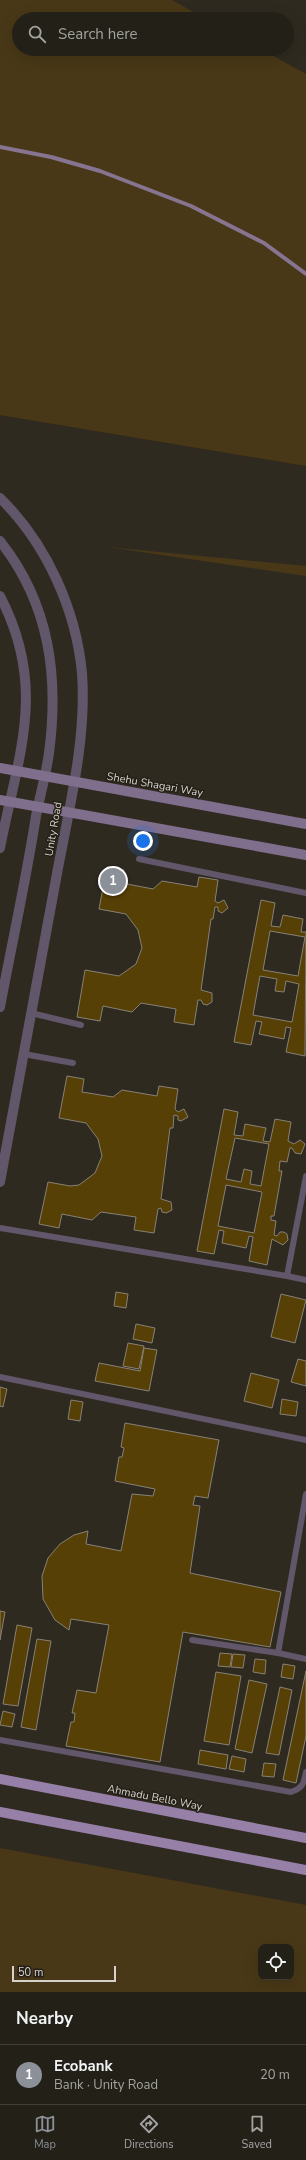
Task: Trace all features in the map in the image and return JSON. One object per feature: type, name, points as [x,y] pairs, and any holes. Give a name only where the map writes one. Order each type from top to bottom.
[{"type":"main road","name":"Shehu Shagari Way","points":[[0,768],[306,824]]},
{"type":"main road","points":[[0,800],[68,814],[306,855]]},
{"type":"main road","name":"Ahmadu Bello Way","points":[[0,1779],[306,1838]]},
{"type":"main road","points":[[0,1812],[306,1870]]},
{"type":"street","name":"Unity Road","points":[[0,498],[24,524],[58,581],[69,611],[82,672],[82,702],[74,781],[0,1182]]},
{"type":"street","name":"Unity Road","points":[[0,541],[10,553],[38,609],[48,643],[53,674],[54,704],[45,776],[0,1007]]},
{"type":"street","points":[[0,596],[13,627],[23,659],[27,690],[26,724],[18,771],[0,848]]},
{"type":"lane","points":[[139,859],[306,893]]},
{"type":"lane","points":[[31,1013],[81,1025]]},
{"type":"lane","points":[[24,1054],[73,1063]]},
{"type":"lane","points":[[287,1276],[306,1176]]},
{"type":"lane","points":[[0,1228],[306,1280]]},
{"type":"lane","points":[[0,1377],[306,1440]]},
{"type":"lane","points":[[278,1653],[306,1494]]},
{"type":"lane","points":[[192,1640],[278,1653],[306,1659]]},
{"type":"lane","points":[[0,1740],[291,1792],[298,1790],[304,1785],[306,1772]]},
{"type":"shaded area","points":[[0,0],[172,0],[193,12],[12,12],[12,56],[274,56],[306,74],[306,466],[0,415]]},
{"type":"shaded area","points":[[107,547],[306,566],[306,576]]},
{"type":"shaded area","points":[[0,1848],[306,1905],[306,1992],[0,1992]]},
{"type":"building","points":[[107,867],[124,870],[122,883],[153,889],[162,881],[197,887],[199,877],[218,880],[215,901],[218,903],[224,900],[228,908],[222,913],[218,911],[218,907],[215,907],[213,919],[211,919],[201,990],[212,993],[212,1002],[207,1005],[203,1004],[201,1000],[198,1000],[194,1025],[174,1022],[176,1009],[141,1003],[132,1012],[103,1006],[100,1021],[77,1017],[85,970],[119,976],[136,964],[142,948],[138,930],[126,914],[99,909]]},
{"type":"building","points":[[261,900],[275,903],[271,926],[280,927],[283,915],[303,919],[301,932],[306,932],[305,1056],[286,1052],[291,1028],[286,1027],[284,1039],[259,1034],[262,1022],[256,1021],[251,1045],[234,1042]],"holes":[[[270,931],[305,937],[298,976],[263,970]],[[260,976],[277,979],[275,991],[284,992],[286,981],[299,984],[292,1022],[253,1015]]]},
{"type":"building","points":[[67,1076],[84,1079],[82,1092],[113,1097],[122,1090],[157,1096],[159,1086],[178,1089],[175,1109],[178,1112],[184,1109],[188,1117],[181,1121],[178,1120],[178,1116],[174,1115],[173,1128],[170,1128],[161,1199],[171,1202],[172,1210],[166,1213],[162,1212],[161,1208],[158,1209],[154,1233],[134,1230],[136,1217],[101,1212],[92,1220],[62,1214],[59,1228],[39,1224],[48,1182],[70,1186],[79,1185],[95,1173],[102,1156],[98,1139],[86,1123],[59,1118]]},
{"type":"building","points":[[224,1109],[238,1112],[234,1135],[243,1136],[245,1124],[266,1128],[263,1141],[270,1142],[275,1119],[291,1122],[288,1141],[294,1144],[300,1140],[305,1144],[301,1154],[295,1153],[292,1148],[290,1148],[287,1162],[280,1161],[279,1171],[282,1171],[274,1216],[271,1216],[271,1220],[276,1221],[274,1235],[277,1236],[280,1232],[284,1232],[287,1234],[288,1240],[283,1245],[272,1239],[267,1265],[249,1261],[253,1237],[249,1236],[246,1248],[222,1243],[224,1231],[219,1230],[214,1254],[197,1251]],"holes":[[[235,1138],[269,1144],[261,1186],[250,1184],[252,1171],[244,1169],[241,1182],[226,1179]],[[226,1185],[262,1192],[254,1233],[218,1226]]]},
{"type":"building","points":[[116,1292],[128,1294],[126,1308],[114,1306]]},
{"type":"building","points":[[281,1294],[306,1300],[295,1343],[271,1337]]},
{"type":"building","points":[[136,1324],[155,1328],[152,1343],[133,1339]]},
{"type":"building","points":[[128,1343],[144,1346],[139,1369],[123,1366]]},
{"type":"building","points":[[144,1348],[157,1350],[149,1391],[95,1381],[99,1363],[140,1371]]},
{"type":"building","points":[[298,1359],[306,1361],[306,1386],[291,1382]]},
{"type":"building","points":[[251,1373],[279,1380],[272,1408],[244,1401]]},
{"type":"building","points":[[0,1387],[7,1389],[3,1407],[0,1406]]},
{"type":"building","points":[[282,1399],[298,1402],[296,1416],[280,1414]]},
{"type":"building","points":[[71,1400],[83,1402],[80,1421],[68,1419]]},
{"type":"building","points":[[125,1423],[219,1440],[208,1498],[195,1496],[193,1505],[200,1506],[190,1573],[281,1592],[270,1647],[183,1632],[160,1762],[66,1746],[71,1722],[74,1722],[75,1713],[72,1713],[77,1690],[96,1693],[109,1625],[71,1619],[69,1630],[55,1620],[43,1599],[42,1576],[48,1558],[60,1544],[74,1535],[88,1531],[86,1544],[121,1551],[132,1494],[153,1496],[155,1489],[115,1481],[119,1457],[122,1457],[124,1448],[121,1447]]},
{"type":"building","points":[[0,1611],[5,1612],[0,1640]]},
{"type":"building","points":[[17,1625],[32,1628],[18,1706],[3,1704]]},
{"type":"building","points":[[37,1639],[51,1641],[36,1730],[21,1727]]},
{"type":"building","points":[[220,1653],[232,1654],[230,1667],[218,1666]]},
{"type":"building","points":[[233,1654],[245,1655],[243,1668],[231,1667]]},
{"type":"building","points":[[255,1659],[266,1660],[265,1674],[253,1672]]},
{"type":"building","points":[[283,1664],[295,1666],[293,1679],[281,1677]]},
{"type":"building","points":[[306,1671],[306,1736],[296,1783],[283,1780]]},
{"type":"building","points":[[216,1672],[241,1676],[229,1745],[204,1741]]},
{"type":"building","points":[[249,1680],[267,1684],[252,1753],[235,1749]]},
{"type":"building","points":[[280,1687],[292,1690],[279,1755],[266,1753]]},
{"type":"building","points":[[3,1711],[15,1714],[12,1727],[0,1725]]},
{"type":"building","points":[[200,1750],[228,1755],[226,1769],[198,1764]]},
{"type":"building","points":[[232,1756],[246,1759],[244,1772],[229,1769]]},
{"type":"building","points":[[264,1763],[276,1764],[274,1777],[262,1776]]},
{"type":"waterway","points":[[0,147],[51,157],[100,171],[191,206],[264,243],[306,274]]},
{"type":"place","name":"Ecobank","points":[[113,881]]}]
